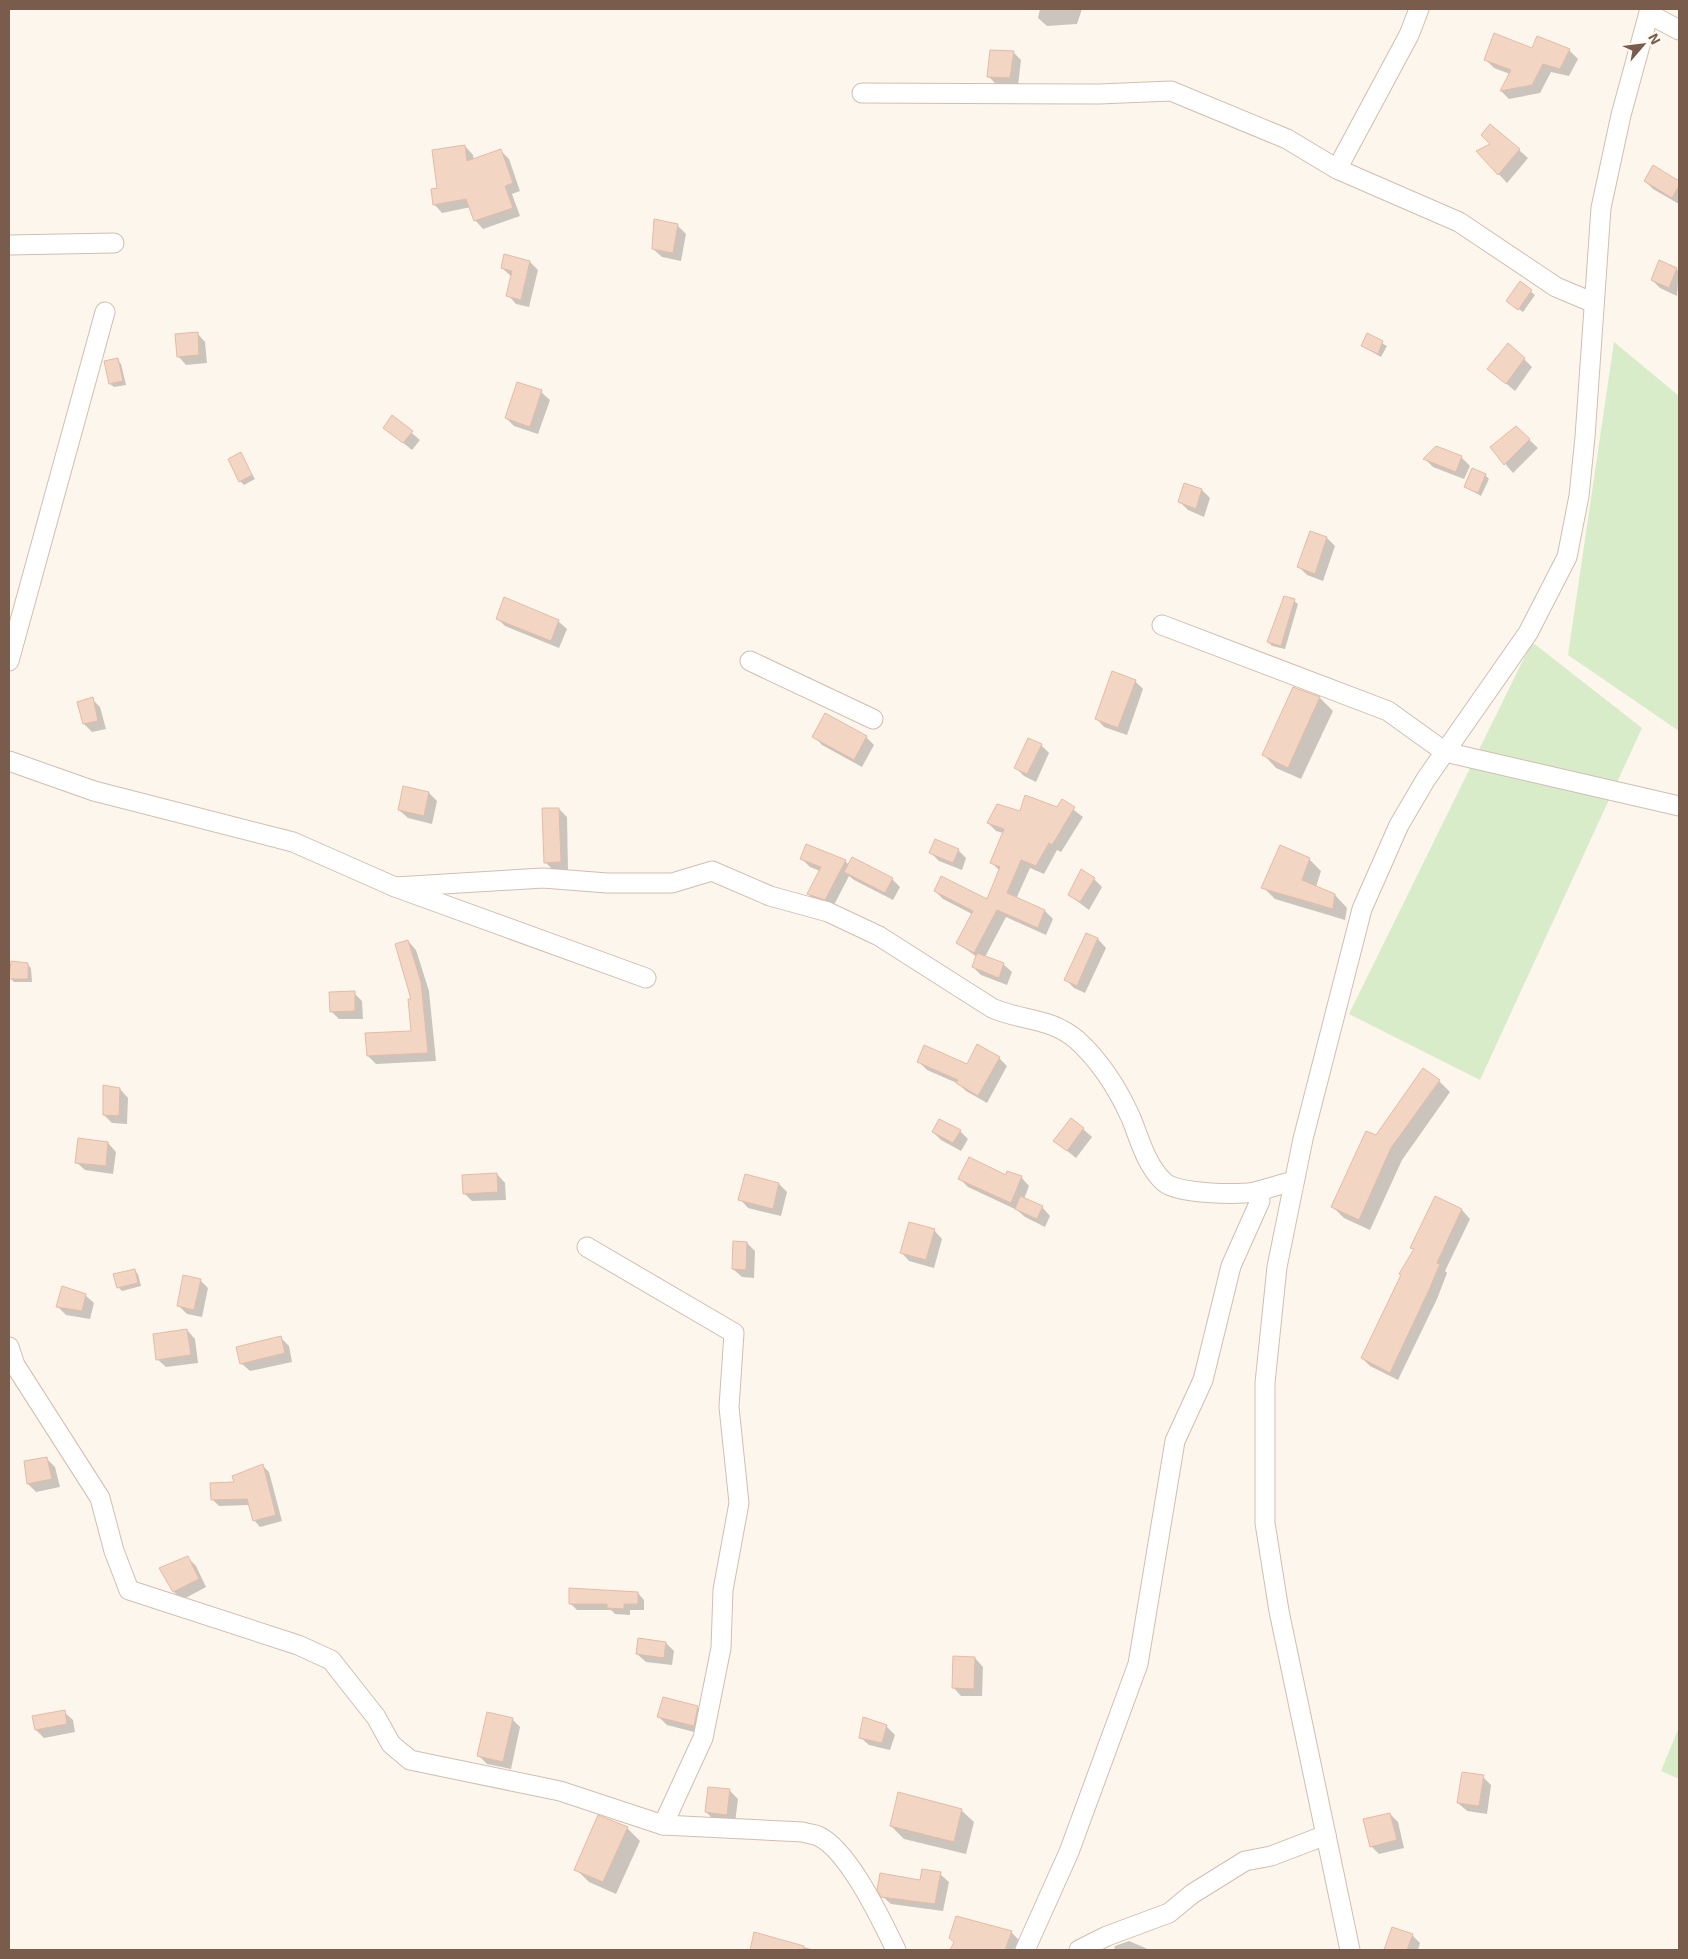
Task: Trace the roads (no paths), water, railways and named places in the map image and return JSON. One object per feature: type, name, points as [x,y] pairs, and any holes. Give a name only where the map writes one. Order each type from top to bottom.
[{"type":"street","points":[[1337,169],[1409,35],[1418,9]]},
{"type":"street","points":[[1350,1950],[1279,1611],[1265,1522],[1265,1383],[1277,1267],[1294,1181],[1362,909],[1399,825],[1445,752],[1528,633],[1567,557],[1579,496],[1585,438],[1601,208],[1621,115],[1650,12],[1679,30]]},
{"type":"street","points":[[862,93],[1099,94],[1171,91],[1286,139],[1337,169],[1459,222],[1556,287],[1594,303]]},
{"type":"street","points":[[9,245],[114,243]]},
{"type":"street","points":[[9,661],[106,312]]},
{"type":"street","points":[[1162,625],[1388,711],[1445,752],[1679,806]]},
{"type":"street","points":[[750,661],[873,719]]},
{"type":"street","points":[[9,761],[94,791],[293,842],[395,887],[646,978]]},
{"type":"street","points":[[395,887],[543,878],[607,883],[672,883],[712,871],[770,896],[828,912],[879,936],[992,1008],[1003,1013],[1036,1019],[1076,1039],[1103,1068],[1130,1116],[1151,1166],[1166,1183],[1196,1192],[1256,1196],[1294,1181]]},
{"type":"street","points":[[1256,1196],[1285,1226]]},
{"type":"street","points":[[1025,1950],[1069,1852],[1138,1664],[1175,1441],[1203,1380],[1231,1266],[1256,1196]]},
{"type":"street","points":[[587,1247],[734,1333],[729,1407],[740,1504],[723,1590],[721,1648],[703,1738],[663,1825]]},
{"type":"street","points":[[9,1347],[15,1365],[100,1498],[128,1590],[298,1645],[331,1660],[376,1718],[391,1744],[410,1760],[560,1791],[663,1825],[803,1832],[820,1837],[841,1856],[881,1919],[896,1950]]},
{"type":"street","points":[[1079,1950],[1107,1936],[1169,1913],[1192,1894],[1245,1861],[1271,1856],[1326,1836]]}]
